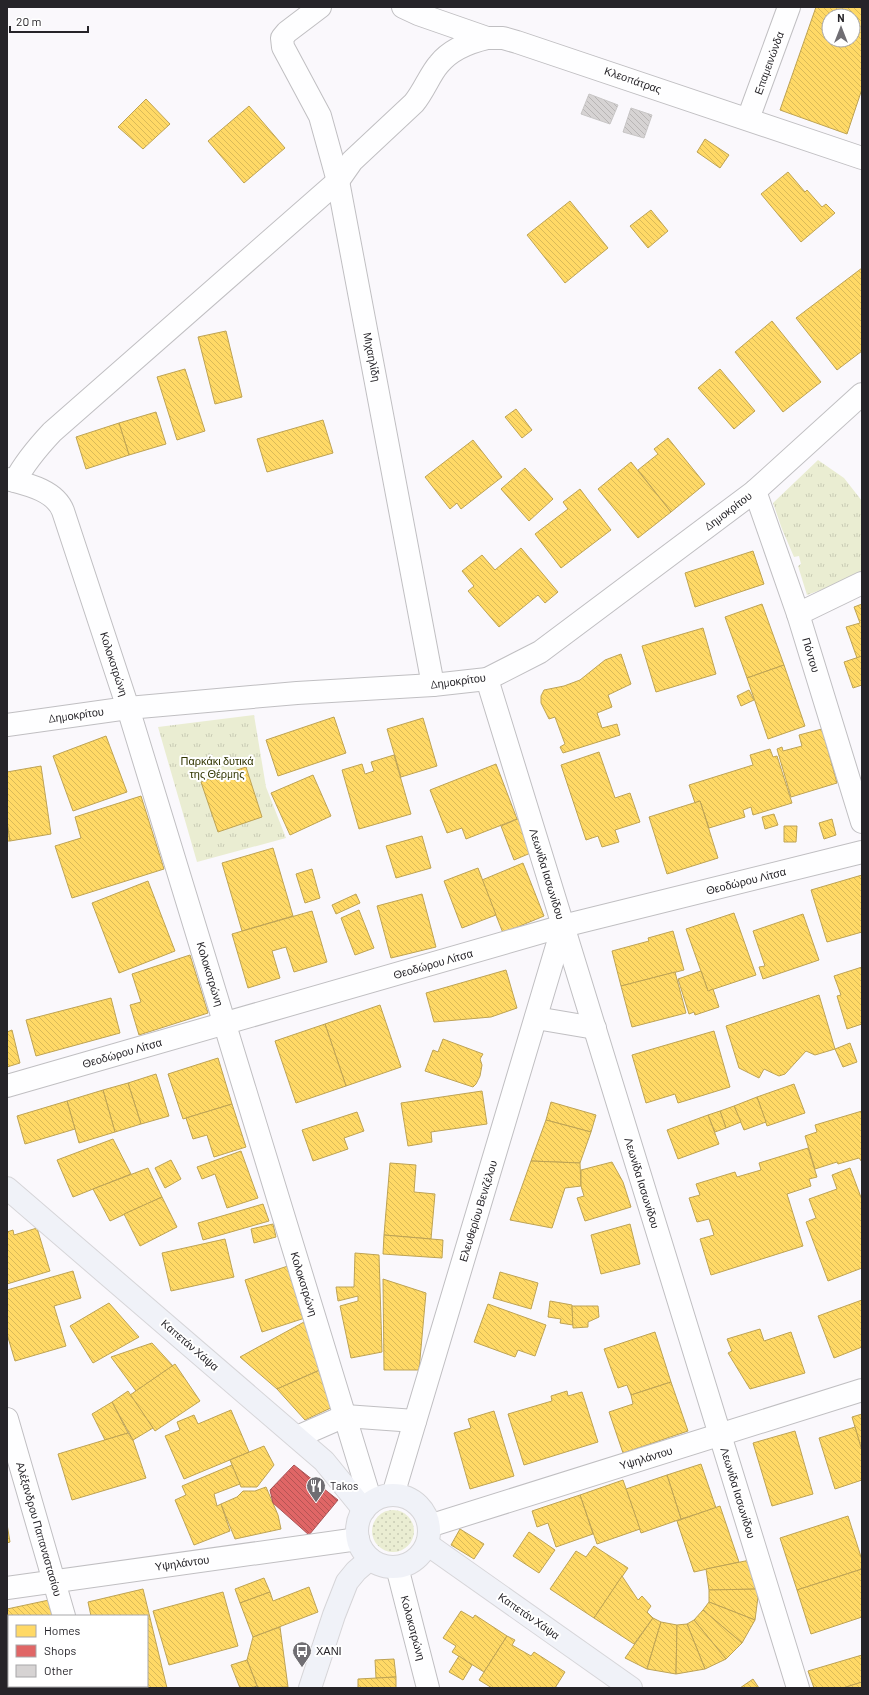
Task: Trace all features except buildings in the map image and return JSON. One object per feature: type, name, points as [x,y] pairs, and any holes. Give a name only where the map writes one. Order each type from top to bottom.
[{"type":"main road","name":"Καπετάν Χάψα","points":[[7,1188],[297,1436],[368,1506]]},
{"type":"main road","points":[[393,1495],[409,1499],[423,1510],[428,1535],[423,1553],[415,1560],[407,1565],[388,1567],[370,1559],[362,1550],[358,1539],[357,1529],[359,1519],[368,1506],[393,1495]]},
{"type":"main road","name":"Καπετάν Χάψα","points":[[428,1535],[631,1688]]},
{"type":"main road","points":[[310,1688],[334,1615],[347,1582],[356,1571],[370,1559]]},
{"type":"street","name":"Μιχαηλίδη","points":[[320,7],[287,32],[282,38],[282,47],[320,116],[338,181],[433,685]]},
{"type":"street","name":"Κλεοπάτρας","points":[[403,7],[418,14],[488,38],[503,38],[518,42],[862,158]]},
{"type":"street","name":"Επαμεινώνδα","points":[[748,119],[789,7]]},
{"type":"street","points":[[11,480],[36,448],[52,432],[338,181],[352,161],[422,94],[438,64],[460,47],[488,38]]},
{"type":"street","name":"Δημοκρίτου","points":[[7,725],[128,708],[297,693],[433,685],[487,679],[540,652],[755,491],[862,394]]},
{"type":"street","name":"Κολοκοτρώνη","points":[[11,480],[48,493],[60,504],[128,708],[345,1416],[368,1506]]},
{"type":"street","name":"Πόντου","points":[[755,491],[798,614],[862,822]]},
{"type":"street","points":[[798,614],[862,583]]},
{"type":"street","name":"Λεωνίδα Ιασωνίδου","points":[[487,679],[798,1688]]},
{"type":"street","name":"Θεοδώρου Λίτσα","points":[[7,1086],[563,926],[862,852]]},
{"type":"street","name":"Ελευθερίου Βενιζέλου","points":[[393,1495],[563,926]]},
{"type":"street","points":[[536,1018],[595,1028]]},
{"type":"street","name":"Υψηλάντου","points":[[428,1535],[720,1435],[862,1390]]},
{"type":"street","points":[[297,1436],[345,1416],[415,1421]]},
{"type":"street","name":"Αλέξανδρου Παπαναστασίου","points":[[7,1419],[64,1615]]},
{"type":"street","name":"Υψηλάντου","points":[[7,1588],[358,1539]]},
{"type":"street","name":"Κολοκοτρώνη","points":[[397,1567],[428,1688]]},
{"type":"green space","points":[[818,460],[844,478],[862,501],[862,575],[807,595],[798,566],[801,564],[799,556],[794,557],[773,503]]},
{"type":"green space","name":"Παρκάκι δυτικά της Θέρμης","points":[[254,715],[266,787],[286,838],[197,862],[158,727]]},
{"type":"green space","points":[[393,1510],[408,1516],[414,1531],[408,1546],[393,1552],[378,1546],[372,1531],[378,1516]]},
{"type":"place","name":"Takos","points":[[316,1503]]},
{"type":"place","name":"ΧΑΝΙ","points":[[302,1668]]}]
